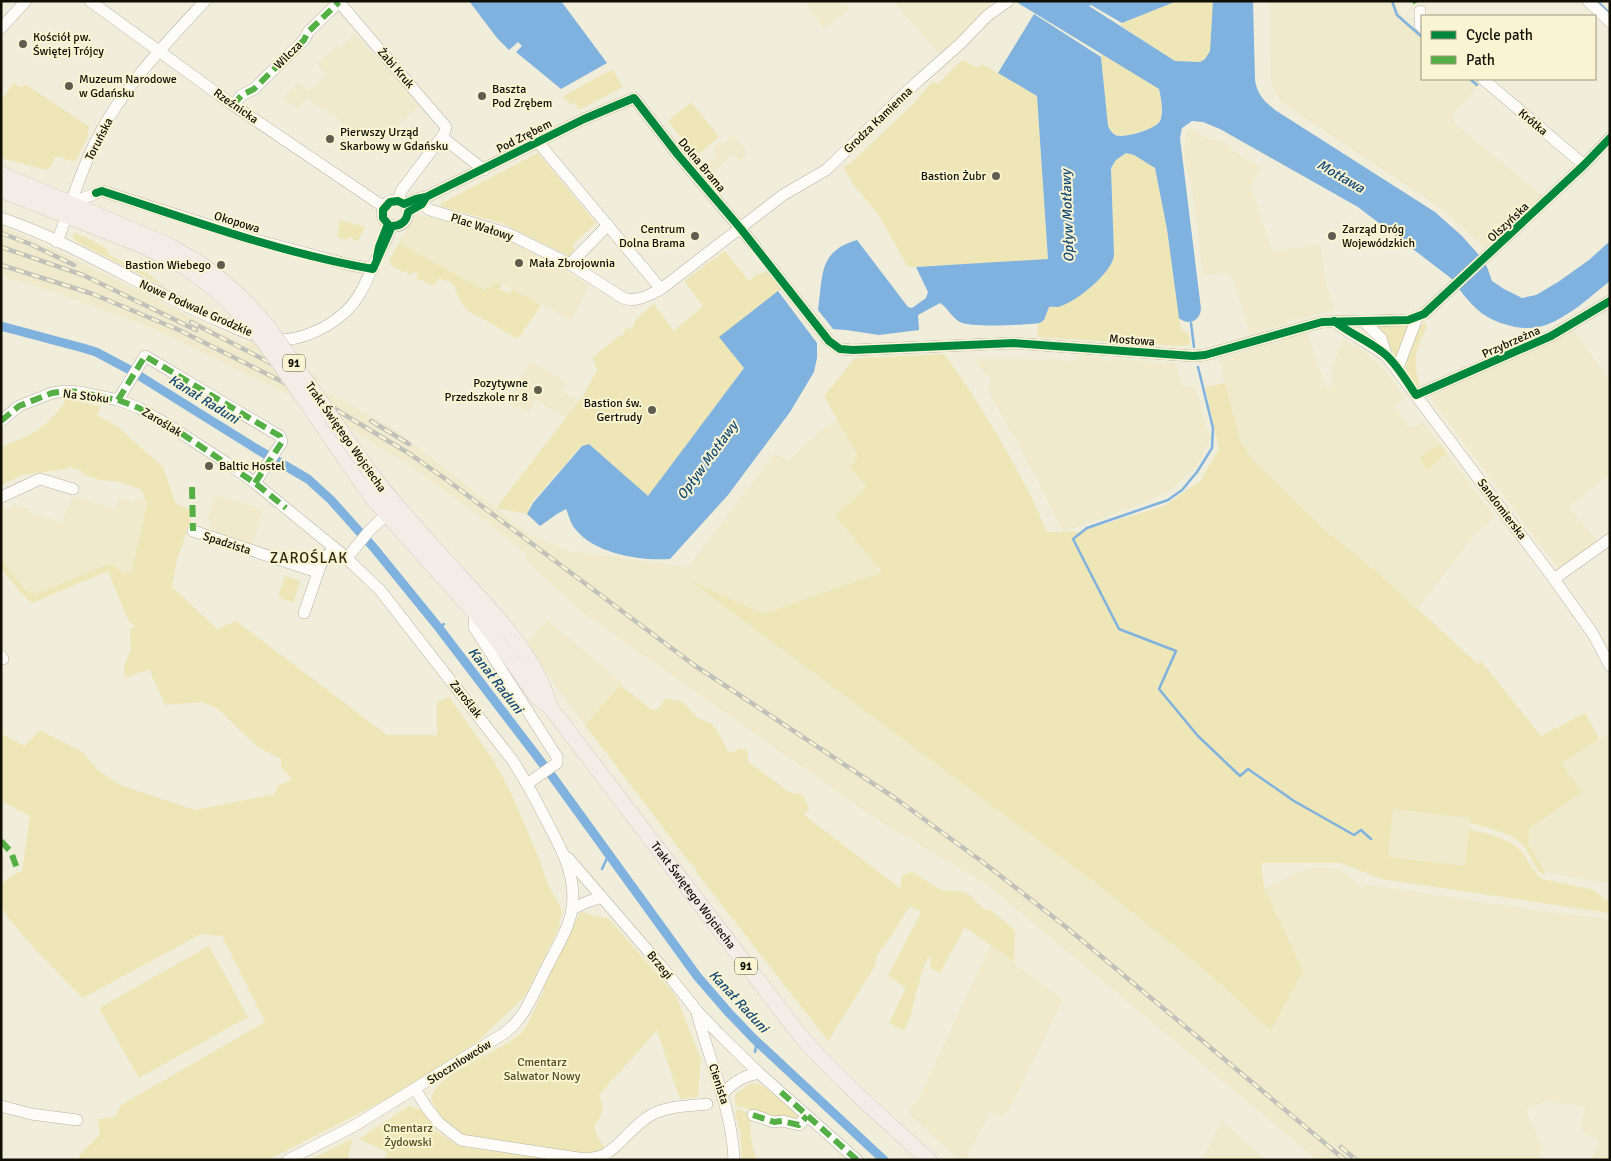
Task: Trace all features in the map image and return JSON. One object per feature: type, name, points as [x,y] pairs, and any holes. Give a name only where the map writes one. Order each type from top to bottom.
[{"type":"main road","name":"91","points":[[1,174],[69,210]]},
{"type":"main road","name":"91","points":[[1,190],[69,210]]},
{"type":"main road","name":"Trakt Świętego Wojciecha","points":[[69,210],[143,246],[186,261],[225,282],[253,307],[270,328],[372,475],[391,510],[490,608],[508,631],[546,689],[550,707]]},
{"type":"main road","name":"Trakt Świętego Wojciecha","points":[[186,261],[234,306],[257,332],[348,462],[391,510],[502,647],[537,697],[550,707],[799,1034],[851,1089],[929,1160]]},
{"type":"street","points":[[1,28],[26,1]]},
{"type":"street","name":"Rzeźnicka","points":[[90,1],[233,105],[384,207]]},
{"type":"street","name":"Toruńska","points":[[69,210],[104,124],[139,75],[205,1]]},
{"type":"street","name":"Wilcza","points":[[233,105],[242,95],[254,89],[304,40],[308,32],[338,1]]},
{"type":"street","name":"Żabi Kruk","points":[[338,1],[443,122],[446,127],[442,137]]},
{"type":"street","name":"Grodza Kamienna","points":[[741,229],[789,191],[822,173],[917,82],[960,44],[987,16],[1008,1]]},
{"type":"street","points":[[1588,1],[1610,22]]},
{"type":"street","points":[[1420,11],[1421,26]]},
{"type":"street","name":"Krótka","points":[[1483,80],[1584,165]]},
{"type":"street","name":"Dolna Brama","points":[[634,98],[678,155],[755,246]]},
{"type":"street","name":"Pod Zrębem","points":[[403,206],[424,200],[537,141],[634,98]]},
{"type":"street","points":[[403,206],[390,202],[384,207],[383,218],[390,225],[396,226],[404,223],[403,206],[401,192],[442,137],[484,170]]},
{"type":"street","name":"Olszyńska","points":[[1417,318],[1452,290],[1610,138]]},
{"type":"street","points":[[537,141],[661,289]]},
{"type":"street","name":"Okopowa","points":[[69,210],[102,191],[257,240],[350,265],[372,269]]},
{"type":"street","name":"Plac Wałowy","points":[[424,200],[430,210],[500,230],[570,264],[617,296],[628,300],[646,297],[661,289],[741,229]]},
{"type":"street","points":[[57,242],[69,210]]},
{"type":"street","name":"Nowe Podwale Grodzkie","points":[[1,218],[57,242],[206,315],[251,334],[278,340],[311,334],[335,321],[348,310],[360,295],[377,257],[383,249],[390,225]]},
{"type":"street","points":[[570,264],[608,225]]},
{"type":"street","name":"Mostowa","points":[[771,267],[829,341],[840,349],[1014,343],[1193,356],[1219,352],[1311,324],[1417,318]]},
{"type":"street","name":"Przybrzeżna","points":[[1416,395],[1551,336],[1610,301]]},
{"type":"street","points":[[1397,370],[1417,318]]},
{"type":"street","name":"Sandomierska","points":[[1334,322],[1387,356]]},
{"type":"street","name":"Sandomierska","points":[[1364,322],[1380,338],[1387,356],[1397,370],[1554,579],[1593,634],[1610,666]]},
{"type":"street","points":[[118,400],[145,356],[280,436],[282,442],[255,483]]},
{"type":"street","name":"Na Stoku","points":[[1,421],[19,406],[52,393],[65,391],[79,392],[118,400]]},
{"type":"street","name":"Zaroślak","points":[[118,400],[140,408],[255,483],[347,558],[380,590],[504,748],[527,784],[565,855]]},
{"type":"street","points":[[1,497],[40,479],[73,489]]},
{"type":"street","points":[[347,558],[374,526],[391,510]]},
{"type":"street","name":"Spadzista","points":[[193,531],[317,572]]},
{"type":"street","points":[[1554,579],[1610,539]]},
{"type":"street","points":[[304,613],[317,572],[334,547]]},
{"type":"street","name":"Trakt Świętego Wojciecha","points":[[475,614],[474,627],[558,756],[557,764],[527,784]]},
{"type":"street","name":"Brzegi","points":[[565,855],[662,966],[697,1010],[759,1073],[857,1160]]},
{"type":"street","name":"Stoczniowców","points":[[288,1160],[354,1126],[503,1034],[516,1023],[529,1002],[565,929],[572,909],[571,879],[565,855]]},
{"type":"street","points":[[572,909],[602,897]]},
{"type":"street","name":"Cienista","points":[[697,1010],[704,1039],[723,1093],[731,1127],[734,1160]]},
{"type":"street","points":[[723,1093],[733,1083],[746,1075],[759,1073]]},
{"type":"street","points":[[415,1089],[426,1108],[439,1123],[461,1140],[584,1158],[598,1157],[607,1153],[631,1129],[652,1114],[675,1108],[707,1104]]},
{"type":"street","points":[[1,1106],[31,1114],[76,1120]]},
{"type":"street","points":[[753,1115],[774,1122],[782,1121],[799,1125],[807,1116]]},
{"type":"shaded area","points":[[804,1],[842,1],[849,9],[824,29]]},
{"type":"shaded area","points":[[893,1],[994,1],[968,31],[940,55]]},
{"type":"shaded area","points":[[1270,1],[1396,1],[1399,11],[1407,22],[1421,34],[1421,80],[1476,80],[1480,84],[1454,114],[1453,122],[1543,196],[1485,248],[1426,198],[1281,102],[1271,85]]},
{"type":"shaded area","points":[[355,34],[419,106],[401,122],[380,147],[306,98],[298,109],[283,97],[299,82],[309,91],[326,75],[317,64],[336,46],[339,49]]},
{"type":"shaded area","points":[[1189,129],[1211,140],[1218,139],[1227,144],[1234,152],[1262,167],[1251,186],[1271,248],[1276,251],[1320,244],[1326,284],[1334,310],[1297,320],[1292,319],[1286,324],[1248,335],[1249,329],[1233,279],[1224,273],[1203,276],[1192,188],[1185,163],[1184,147]]},
{"type":"shaded area","points":[[734,135],[748,153],[739,161],[733,154],[710,175],[702,166],[716,155],[712,149],[720,142],[723,144]]},
{"type":"shaded area","points":[[415,214],[495,234],[557,265],[589,286],[571,320],[499,282],[484,290],[399,243]]},
{"type":"shaded area","points":[[1,226],[62,253],[245,344],[250,340],[319,378],[316,387],[397,431],[530,535],[570,551],[688,567],[775,453],[788,461],[819,432],[838,419],[858,456],[850,467],[868,488],[835,516],[884,572],[763,614],[694,583],[1093,881],[1200,966],[1271,1030],[1303,971],[1264,888],[1306,869],[1319,867],[1340,869],[1363,888],[1365,884],[1555,913],[1604,918],[1610,921],[1610,1156],[1608,1160],[1592,1158],[1599,1141],[1580,1130],[1586,1107],[1544,1101],[1526,1111],[1544,1150],[1540,1153],[1541,1155],[1538,1160],[1317,1160],[986,884],[875,818],[579,610],[524,558],[526,554],[479,516],[409,465],[311,405],[149,327],[55,292],[1,276]]},
{"type":"shaded area","points":[[1573,330],[1610,380],[1610,474],[1569,507],[1598,542],[1559,569],[1431,399],[1432,396]]},
{"type":"shaded area","points":[[1307,332],[1326,388],[1332,386],[1332,366],[1343,340],[1365,352],[1381,366],[1405,397],[1394,406],[1408,428],[1418,426],[1423,421],[1440,444],[1419,458],[1426,469],[1447,453],[1495,517],[1474,536],[1418,608],[1326,531],[1254,462],[1240,441],[1219,359],[1274,344]]},
{"type":"shaded area","points":[[1078,355],[1102,357],[1102,360],[1111,361],[1112,358],[1177,364],[1182,388],[1195,386],[1208,433],[1215,435],[1215,439],[1209,440],[1197,466],[1172,489],[1143,503],[1063,532],[1036,476],[988,391],[992,380],[980,369],[975,358],[1046,359],[1077,362]]},
{"type":"shaded area","name":"Pozytywne Przedszkole nr 8","points":[[530,361],[567,382],[562,391],[579,400],[566,418],[536,400],[529,413],[507,403]]},
{"type":"shaded area","points":[[215,495],[263,509],[252,547],[213,535],[211,523],[208,519]]},
{"type":"shaded area","points":[[74,496],[115,509],[119,498],[134,502],[136,498],[143,499],[147,505],[131,575],[123,574],[114,565],[108,564],[36,594],[25,590],[1,559],[1,506],[11,509],[13,504],[29,509],[28,512],[62,523],[71,499]]},
{"type":"shaded area","points":[[547,620],[622,682],[585,725],[553,682],[527,642]]},
{"type":"shaded area","points":[[1610,732],[1610,884],[1545,872],[1528,844],[1530,828],[1582,792],[1561,763]]},
{"type":"shaded area","points":[[1393,809],[1470,818],[1465,866],[1388,857]]},
{"type":"shaded area","points":[[990,946],[1063,999],[1013,1103],[1002,1118],[990,1112],[965,1160],[959,1160],[907,1112],[919,1098]]},
{"type":"shaded area","points":[[1222,1121],[1266,1160],[1202,1160]]},
{"type":"green space","points":[[1177,1],[1213,1],[1210,51],[1205,59],[1200,62],[1175,61],[1120,25]]},
{"type":"green space","points":[[1103,54],[1159,89],[1161,113],[1159,123],[1149,129],[1125,136],[1116,135],[1112,132],[1107,121],[1101,57]]},
{"type":"green space","points":[[962,60],[978,68],[982,64],[1037,96],[1048,260],[908,267],[878,214],[855,187],[843,167],[851,163],[914,103],[933,81],[938,84]]},
{"type":"green space","points":[[612,69],[623,87],[579,110],[574,102],[572,105],[562,97]]},
{"type":"green space","points":[[15,83],[20,87],[27,85],[90,127],[87,132],[89,134],[77,158],[72,162],[59,156],[54,158],[52,165],[47,170],[1,158],[1,100]]},
{"type":"green space","points":[[691,102],[719,137],[696,156],[668,121]]},
{"type":"green space","points":[[538,153],[596,223],[572,245],[575,250],[569,256],[502,223],[443,207],[440,204]]},
{"type":"green space","points":[[1126,153],[1134,155],[1155,168],[1167,229],[1181,329],[1189,335],[1190,345],[1180,346],[1038,337],[1038,324],[1044,320],[1049,307],[1061,306],[1085,292],[1101,277],[1112,262],[1114,255],[1111,168],[1116,160]]},
{"type":"green space","points":[[340,220],[365,227],[358,241],[349,237],[347,240],[337,237]]},
{"type":"green space","points":[[73,233],[96,242],[108,250],[109,255],[148,274],[167,288],[77,242],[74,239]]},
{"type":"green space","points":[[399,243],[484,290],[499,282],[502,284],[499,289],[510,294],[512,289],[541,305],[518,339],[467,310],[457,296],[452,283],[438,278],[434,286],[416,278],[418,273],[414,271],[411,275],[391,266],[389,261]]},
{"type":"green space","points":[[725,251],[749,281],[757,273],[759,275],[766,271],[781,289],[730,330],[744,368],[648,497],[589,444],[581,446],[532,502],[527,514],[496,508],[583,396],[597,370],[593,357],[623,335],[626,328],[632,329],[637,318],[654,304],[674,331],[703,306],[684,281]]},
{"type":"green space","points":[[1424,322],[1427,326],[1419,343],[1416,356],[1416,369],[1420,388],[1409,379],[1406,368],[1416,334]]},
{"type":"green space","points":[[1375,326],[1408,326],[1396,358],[1385,338]]},
{"type":"green space","points":[[944,354],[968,388],[1000,440],[1030,494],[1047,532],[1078,532],[1164,506],[1200,481],[1219,449],[1205,387],[1225,383],[1240,441],[1254,462],[1326,531],[1378,573],[1478,664],[1481,661],[1541,736],[1584,713],[1599,739],[1561,763],[1582,792],[1530,828],[1528,844],[1545,872],[1544,875],[1519,841],[1499,831],[1470,823],[1470,818],[1393,809],[1388,857],[1465,866],[1469,829],[1510,842],[1516,846],[1524,854],[1536,873],[1543,879],[1594,890],[1604,899],[1610,901],[1610,913],[1382,879],[1341,863],[1261,863],[1264,888],[1303,971],[1271,1030],[1200,966],[1093,881],[691,581],[763,614],[883,572],[835,516],[867,487],[850,467],[858,456],[824,396],[855,358]]},
{"type":"green space","points":[[66,399],[101,405],[97,415],[118,427],[163,467],[176,504],[189,509],[190,522],[177,559],[172,587],[217,629],[236,621],[387,735],[437,735],[437,702],[449,697],[494,761],[511,793],[549,887],[559,903],[562,913],[558,930],[525,996],[475,1044],[393,1096],[268,1160],[79,1160],[80,1154],[100,1135],[98,1119],[115,1117],[121,1105],[265,1022],[222,936],[201,934],[83,998],[24,937],[1,904],[1,884],[18,872],[22,872],[30,816],[1,801],[1,733],[24,746],[40,730],[82,752],[99,771],[120,785],[195,810],[275,794],[278,786],[292,779],[281,767],[281,759],[258,747],[218,709],[202,702],[165,705],[149,669],[125,678],[124,666],[131,650],[130,628],[136,628],[128,620],[108,571],[32,603],[21,593],[1,568],[1,559],[25,590],[36,594],[108,564],[114,565],[123,574],[131,574],[147,505],[142,490],[120,482],[100,480],[82,474],[83,471],[69,467],[22,475],[1,485],[1,447],[21,439],[38,429],[54,416]]},
{"type":"green space","points":[[1440,444],[1447,453],[1427,470],[1419,458]]},
{"type":"green space","points":[[285,576],[300,581],[293,603],[278,597]]},
{"type":"green space","points":[[620,685],[652,710],[659,709],[665,698],[683,702],[698,718],[712,724],[727,751],[734,753],[738,749],[746,749],[747,761],[789,792],[803,795],[809,809],[804,815],[900,888],[902,875],[912,872],[941,890],[968,894],[984,909],[990,910],[1015,930],[1014,962],[965,927],[940,973],[930,968],[931,959],[928,957],[904,1031],[889,1023],[906,988],[888,976],[921,912],[910,906],[877,955],[875,966],[828,1041],[585,725]]},
{"type":"green space","name":"Cmentarz Salwator Nowy","points":[[581,912],[609,919],[672,991],[678,1001],[701,1059],[698,1097],[680,1099],[657,1030],[599,1095],[602,1111],[594,1126],[597,1136],[605,1148],[593,1155],[462,1135],[442,1119],[431,1100],[435,1090],[456,1072],[513,1040],[522,1032],[528,1024],[544,991],[543,986],[573,924]]},
{"type":"green space","points":[[209,946],[248,1017],[139,1078],[99,1008]]},
{"type":"green space","points":[[752,1083],[762,1085],[778,1096],[799,1115],[796,1122],[735,1106],[735,1095]]},
{"type":"green space","name":"Cmentarz Żydowski","points":[[409,1106],[423,1111],[436,1131],[455,1144],[468,1148],[491,1151],[491,1148],[575,1160],[385,1160],[387,1152],[359,1139]]},
{"type":"green space","points":[[739,1109],[750,1114],[751,1139],[756,1160],[742,1160],[740,1130],[735,1113]]},
{"type":"green space","points":[[352,1139],[348,1160],[309,1160]]},
{"type":"water","points":[[469,1],[561,1],[607,63],[561,89],[516,52],[522,46],[518,42],[509,50],[497,38]]},
{"type":"water","points":[[1017,1],[1177,1],[1122,23],[1091,5],[1089,6],[1175,61],[1200,62],[1205,59],[1210,51],[1213,1],[1253,1],[1255,80],[1257,89],[1264,100],[1275,110],[1435,212],[1462,236],[1478,254],[1487,267],[1492,281],[1522,298],[1536,295],[1589,260],[1610,241],[1610,281],[1572,311],[1546,325],[1523,328],[1500,323],[1481,313],[1452,279],[1358,207],[1220,129],[1203,122],[1192,121],[1182,128],[1180,138],[1201,309],[1198,317],[1193,321],[1186,322],[1179,318],[1167,229],[1155,168],[1134,155],[1126,153],[1116,160],[1111,168],[1114,255],[1112,262],[1101,277],[1085,292],[1061,306],[1049,307],[1044,320],[1040,323],[999,326],[966,324],[952,316],[940,303],[918,315],[919,330],[879,335],[833,329],[818,310],[822,276],[829,258],[835,251],[857,240],[908,307],[912,308],[926,298],[928,292],[916,267],[1048,259],[1037,96],[998,73],[1034,14],[1101,57],[1108,126],[1115,135],[1125,136],[1139,132],[1153,127],[1160,121],[1162,109],[1159,89]]},
{"type":"water","name":"Opływ Motławy","points":[[778,291],[817,343],[817,358],[814,372],[790,412],[728,495],[670,559],[632,557],[595,545],[574,528],[566,509],[540,526],[527,514],[533,503],[582,446],[589,444],[648,496],[744,368],[719,337]]},
{"type":"waterway","points":[[1392,1],[1397,15],[1421,36]]},
{"type":"waterway","points":[[1597,1],[1610,14]]},
{"type":"waterway","points":[[1471,80],[1477,85]]},
{"type":"waterway","points":[[1191,323],[1194,347]]},
{"type":"waterway","name":"Kanał Raduni","points":[[1,326],[96,352],[130,370],[308,479],[331,500],[374,548],[439,628],[552,776],[697,976],[754,1039],[884,1160]]},
{"type":"waterway","points":[[1198,367],[1213,428],[1212,448],[1197,472],[1182,490],[1168,500],[1087,528],[1073,539],[1119,629],[1176,651],[1159,689],[1198,736],[1240,776],[1248,769],[1294,801],[1354,835],[1361,830],[1371,839]]},
{"type":"waterway","name":"Kanał Raduni","points":[[439,628],[444,624]]},
{"type":"waterway","points":[[602,869],[609,854]]},
{"type":"waterway","points":[[755,1052],[757,1041]]},
{"type":"tunnel","points":[[755,246],[771,267]]},
{"type":"railway","points":[[1,233],[30,244],[74,265]]},
{"type":"railway","points":[[1,247],[83,275],[196,330]]},
{"type":"railway","points":[[1,265],[93,294],[179,330],[325,403],[410,454],[694,665],[895,798],[984,863],[1066,927],[1345,1160]]},
{"type":"railway","points":[[191,322],[313,385]]},
{"type":"railway","points":[[371,421],[409,444]]},
{"type":"railway","points":[[1341,1147],[1356,1160]]},
{"type":"marked path","points":[[233,105],[242,95],[254,89],[304,40],[308,32],[339,2]]},
{"type":"marked path","points":[[118,400],[145,356],[280,436],[282,442],[255,483]]},
{"type":"marked path","points":[[1,421],[19,406],[52,393],[65,391],[79,392],[118,400],[139,408],[172,427],[255,483],[286,508]]},
{"type":"marked path","points":[[192,487],[193,531]]},
{"type":"marked path","points":[[1,841],[11,852],[18,871]]},
{"type":"marked path","points":[[781,1092],[857,1160]]},
{"type":"marked path","points":[[753,1115],[774,1122],[782,1121],[799,1125],[807,1116]]},
{"type":"cycle path","points":[[377,257],[388,224],[383,218],[383,210],[390,202],[398,201],[404,204],[426,197],[584,119],[634,98],[829,341],[840,349],[1014,343],[1193,356],[1205,355],[1322,322],[1408,320],[1424,314],[1584,165],[1610,138]]},
{"type":"cycle path","points":[[96,193],[102,191],[270,245],[373,269],[392,226],[403,222],[408,212],[422,204],[425,199]]},
{"type":"cycle path","points":[[1334,321],[1386,355],[1416,395],[1551,336],[1610,301]]},
{"type":"place","name":"Kościół pw. Świętej Trójcy","points":[[23,44]]},
{"type":"place","name":"Muzeum Narodowe w Gdańsku","points":[[69,86]]},
{"type":"place","name":"Baszta Pod Zrębem","points":[[482,96]]},
{"type":"place","name":"Pierwszy Urząd Skarbowy w Gdańsku","points":[[330,139]]},
{"type":"place","name":"Bastion Żubr","points":[[996,176]]},
{"type":"place","name":"Centrum Dolna Brama","points":[[695,236]]},
{"type":"place","name":"Zarząd Dróg Wojewódzkich","points":[[1332,236]]},
{"type":"place","name":"Mała Zbrojownia","points":[[519,263]]},
{"type":"place","name":"Bastion Wiebego","points":[[221,265]]},
{"type":"place","name":"Pozytywne Przedszkole nr 8","points":[[538,390]]},
{"type":"place","name":"Bastion św. Gertrudy","points":[[652,410]]},
{"type":"place","name":"Baltic Hostel","points":[[209,466]]},
{"type":"district","name":"ZAROŚLAK","points":[[309,558]]},
{"type":"water label","name":"Motława","points":[[1341,176]]}]
